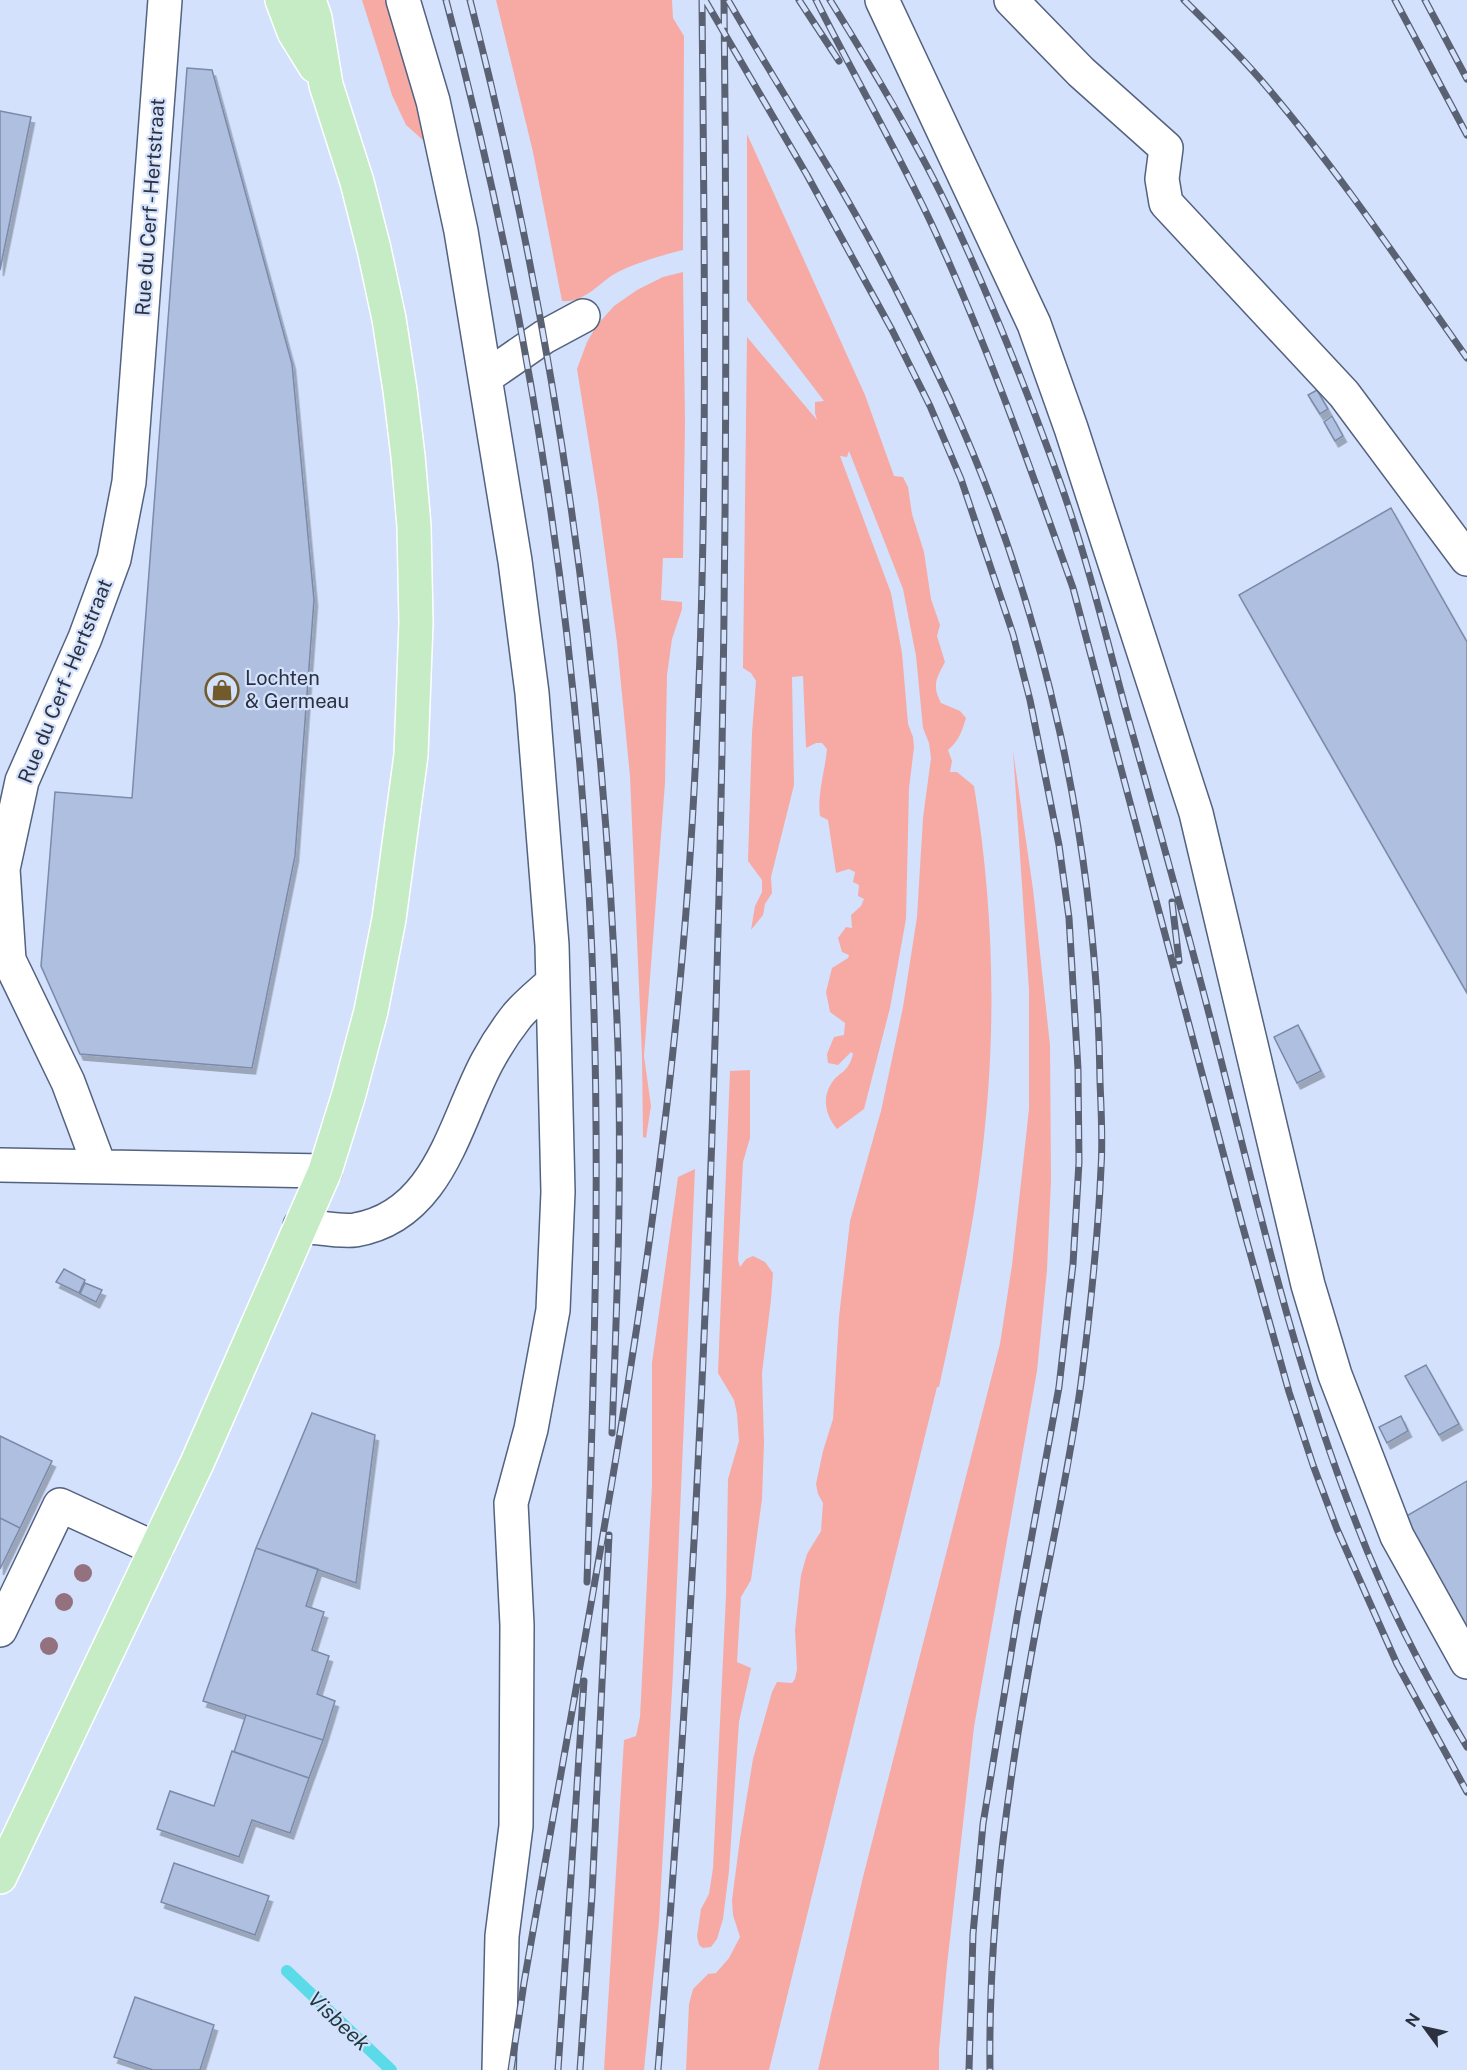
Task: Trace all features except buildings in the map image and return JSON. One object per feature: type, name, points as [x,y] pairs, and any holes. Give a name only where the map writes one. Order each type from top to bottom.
[{"type":"main road","points":[[282,0],[294,32],[326,86]]},
{"type":"main road","points":[[0,1875],[197,1463],[325,1171],[371,1011],[389,919],[411,755],[416,623],[414,526],[408,456],[389,319],[357,182],[326,86],[315,18],[309,0]]},
{"type":"street","name":"Rue du Cerf - Hertstraat","points":[[99,1165],[68,1082],[9,960],[3,928],[3,869],[11,779],[85,638],[114,559],[129,482],[165,0]]},
{"type":"street","points":[[403,0],[435,112],[461,231],[515,561],[532,693],[543,815],[553,982],[558,1192],[554,1298],[531,1429],[511,1503],[517,1626],[516,1826],[502,1936],[498,2070]]},
{"type":"street","points":[[882,0],[1034,324],[1196,813],[1308,1286],[1335,1375],[1396,1536],[1467,1662]]},
{"type":"street","points":[[1011,0],[1081,72],[1166,148],[1162,179],[1166,203],[1344,394],[1467,559]]},
{"type":"street","points":[[486,376],[544,338],[583,316]]},
{"type":"street","points":[[300,1226],[354,1230],[382,1221],[403,1210],[433,1177],[454,1138],[487,1062],[517,1016],[553,982]]},
{"type":"street","points":[[0,1165],[99,1165],[325,1171]]},
{"type":"street","points":[[0,1630],[60,1505],[156,1549]]},
{"type":"shaded area","points":[[362,0],[391,0],[434,150],[406,125],[392,95]]},
{"type":"shaded area","points":[[496,0],[672,0],[673,18],[684,36],[683,250],[627,268],[579,299],[562,301],[533,152]]},
{"type":"shaded area","points":[[747,134],[865,395],[894,476],[903,477],[908,487],[912,514],[924,552],[931,599],[940,625],[937,636],[945,662],[937,678],[937,691],[941,703],[960,711],[966,718],[957,739],[948,750],[952,761],[950,772],[957,772],[974,786],[981,831],[991,970],[990,1062],[987,1108],[974,1212],[939,1387],[937,1387],[769,2070],[686,2070],[689,2004],[693,1989],[708,1974],[716,1973],[729,1958],[740,1937],[733,1915],[732,1900],[753,1759],[772,1692],[777,1682],[792,1683],[797,1669],[795,1630],[801,1575],[807,1554],[821,1531],[823,1503],[816,1484],[833,1419],[839,1317],[850,1221],[881,1111],[903,1007],[917,917],[923,818],[931,758],[929,743],[923,728],[916,656],[903,589],[849,451],[847,457],[840,456],[891,593],[902,653],[908,724],[914,747],[909,788],[906,919],[890,1008],[864,1109],[837,1129],[826,1108],[826,1096],[831,1084],[849,1065],[853,1054],[851,1052],[838,1065],[828,1063],[827,1054],[834,1037],[844,1035],[845,1023],[830,1012],[826,992],[832,968],[849,955],[842,952],[838,938],[846,927],[852,928],[851,915],[861,906],[864,899],[858,896],[859,885],[853,882],[855,872],[849,869],[836,873],[828,820],[820,816],[820,791],[827,749],[822,743],[806,748],[803,676],[792,677],[794,785],[771,877],[772,893],[765,904],[763,915],[751,930],[755,906],[762,892],[762,880],[748,861],[756,681],[751,673],[743,668],[747,337],[817,420],[815,402],[824,401],[747,300]]},
{"type":"shaded area","points":[[683,272],[685,422],[683,558],[663,558],[661,600],[682,602],[682,609],[672,639],[667,675],[665,783],[644,1056],[651,1106],[646,1138],[643,1137],[642,1056],[630,776],[617,643],[598,500],[577,369],[587,342],[597,325],[614,306],[637,290],[663,277]]},
{"type":"shaded area","points":[[1013,751],[1033,889],[1050,1045],[1051,1180],[1047,1270],[1037,1371],[974,1727],[947,1965],[939,2070],[818,2070],[863,1877],[1000,1344],[1012,1265],[1029,1109],[1029,990]]},
{"type":"shaded area","points":[[750,1070],[750,1138],[743,1162],[738,1260],[740,1267],[746,1259],[753,1256],[765,1262],[773,1273],[762,1373],[764,1442],[762,1499],[751,1580],[741,1597],[737,1662],[751,1668],[739,1722],[729,1871],[723,1919],[717,1939],[711,1947],[703,1948],[699,1945],[697,1936],[701,1909],[709,1894],[713,1868],[726,1596],[728,1479],[739,1441],[734,1400],[718,1373],[730,1071]]},
{"type":"shaded area","points":[[695,1169],[673,1673],[659,1922],[644,2070],[604,2070],[624,1740],[636,1736],[640,1717],[652,1485],[652,1363],[678,1177]]},
{"type":"waterway","name":"Visbeek","points":[[287,1971],[391,2070]]},
{"type":"railway","points":[[446,0],[499,220],[521,331],[557,555],[581,780],[593,979],[596,1151],[595,1323],[587,1582]]},
{"type":"railway","points":[[470,0],[529,259],[553,389],[573,520],[602,783],[612,915],[619,1096],[619,1193],[612,1433]]},
{"type":"railway","points":[[511,2070],[630,1371],[648,1249],[678,1002],[689,877],[696,752],[704,502],[702,0]]},
{"type":"railway","points":[[705,0],[807,175],[892,330],[930,406],[961,479],[1013,634],[1030,700],[1059,845],[1069,918],[1078,1069],[1079,1162],[1073,1264],[1059,1387],[1017,1617],[983,1824],[973,1934],[969,2070]]},
{"type":"railway","points":[[658,2070],[678,1812],[693,1553],[706,1295],[715,1036],[722,777],[725,518],[724,0]]},
{"type":"railway","points":[[728,0],[880,258],[949,398],[983,479],[1013,562],[1039,646],[1060,732],[1089,906],[1097,993],[1102,1124],[1096,1249],[1077,1413],[1038,1618],[1010,1786],[997,1899],[990,2013],[990,2070]]},
{"type":"railway","points":[[799,0],[839,61]]},
{"type":"railway","points":[[816,0],[933,227],[972,316],[1024,451],[1073,588],[1242,1224],[1289,1392],[1313,1465],[1337,1529],[1397,1664],[1467,1792]]},
{"type":"railway","points":[[830,0],[891,100],[946,204],[1006,342],[1060,482],[1095,594],[1197,969],[1273,1265],[1311,1394],[1355,1520],[1379,1579],[1421,1664],[1467,1747]]},
{"type":"railway","points":[[1184,0],[1247,64],[1293,119],[1370,220],[1467,358]]},
{"type":"railway","points":[[1395,0],[1467,135]]},
{"type":"railway","points":[[1425,0],[1467,79]]},
{"type":"railway","points":[[1172,902],[1179,961]]},
{"type":"railway","points":[[580,2070],[592,1895],[609,1535]]},
{"type":"railway","points":[[558,2070],[584,1681]]},
{"type":"place","name":"Lochten & Germeau","points":[[222,690]]}]
